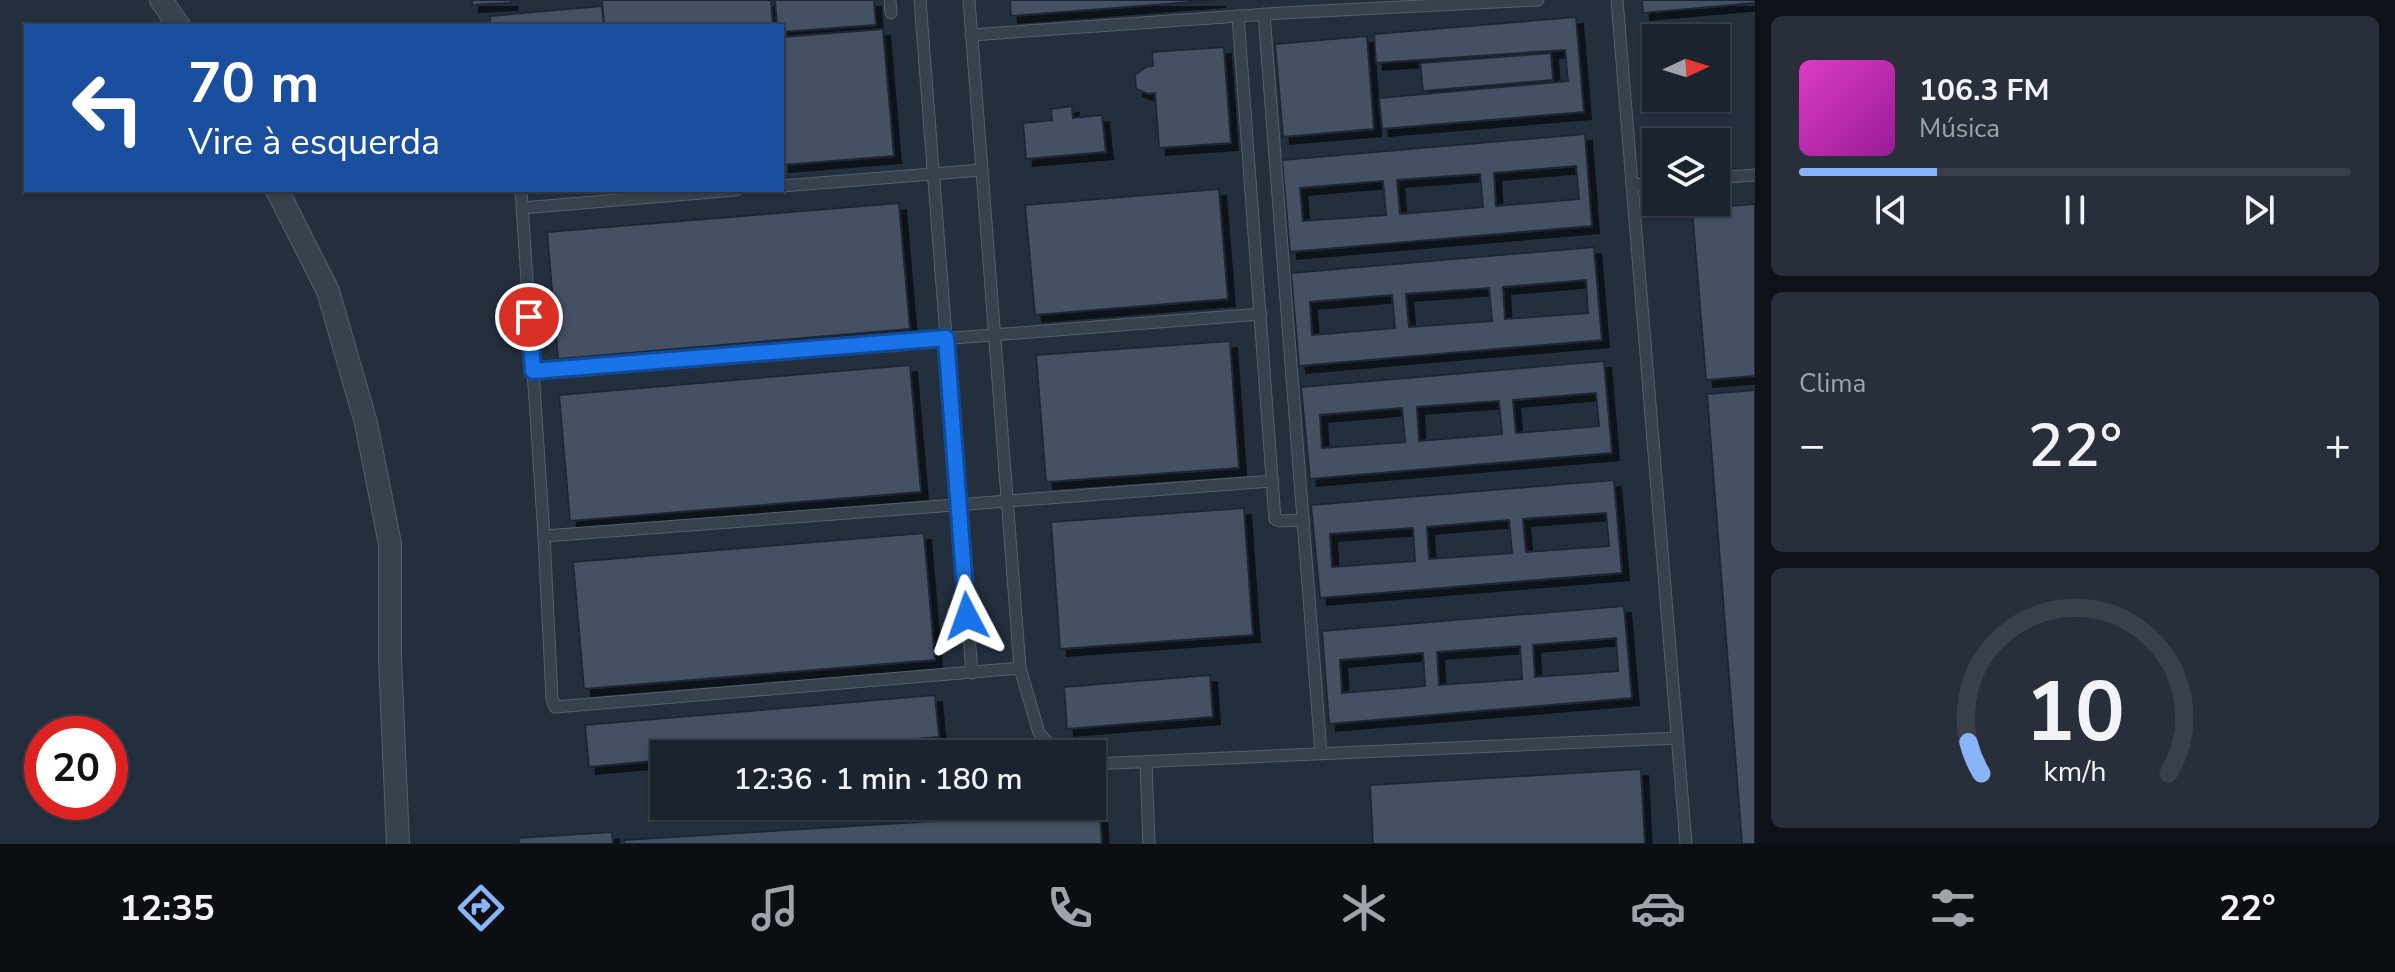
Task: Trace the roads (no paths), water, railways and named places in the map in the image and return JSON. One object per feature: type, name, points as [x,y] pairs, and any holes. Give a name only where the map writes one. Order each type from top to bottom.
[{"type":"street","points":[[161,0],[178,24]]},
{"type":"street","points":[[278,192],[328,291],[366,423],[390,544],[390,659],[398,844]]},
{"type":"lane","points":[[920,0],[972,673]]},
{"type":"lane","points":[[969,0],[1020,668],[1039,733],[1045,740]]},
{"type":"lane","points":[[971,35],[1264,14],[1282,6],[1538,0]]},
{"type":"lane","points":[[1617,0],[1686,844]]},
{"type":"lane","points":[[1264,14],[1321,753]]},
{"type":"lane","points":[[1238,16],[1276,521],[1303,520]]},
{"type":"lane","points":[[784,186],[982,170]]},
{"type":"lane","points":[[1730,177],[1755,175]]},
{"type":"lane","points":[[1632,185],[1642,184]]},
{"type":"lane","points":[[521,192],[552,698],[555,707],[1020,668]]},
{"type":"lane","points":[[522,208],[712,192]]},
{"type":"lane","points":[[533,371],[1261,314]]},
{"type":"lane","points":[[544,536],[1273,481]]},
{"type":"lane","points":[[1106,763],[1678,738]]},
{"type":"lane","points":[[1146,762],[1149,844]]}]
